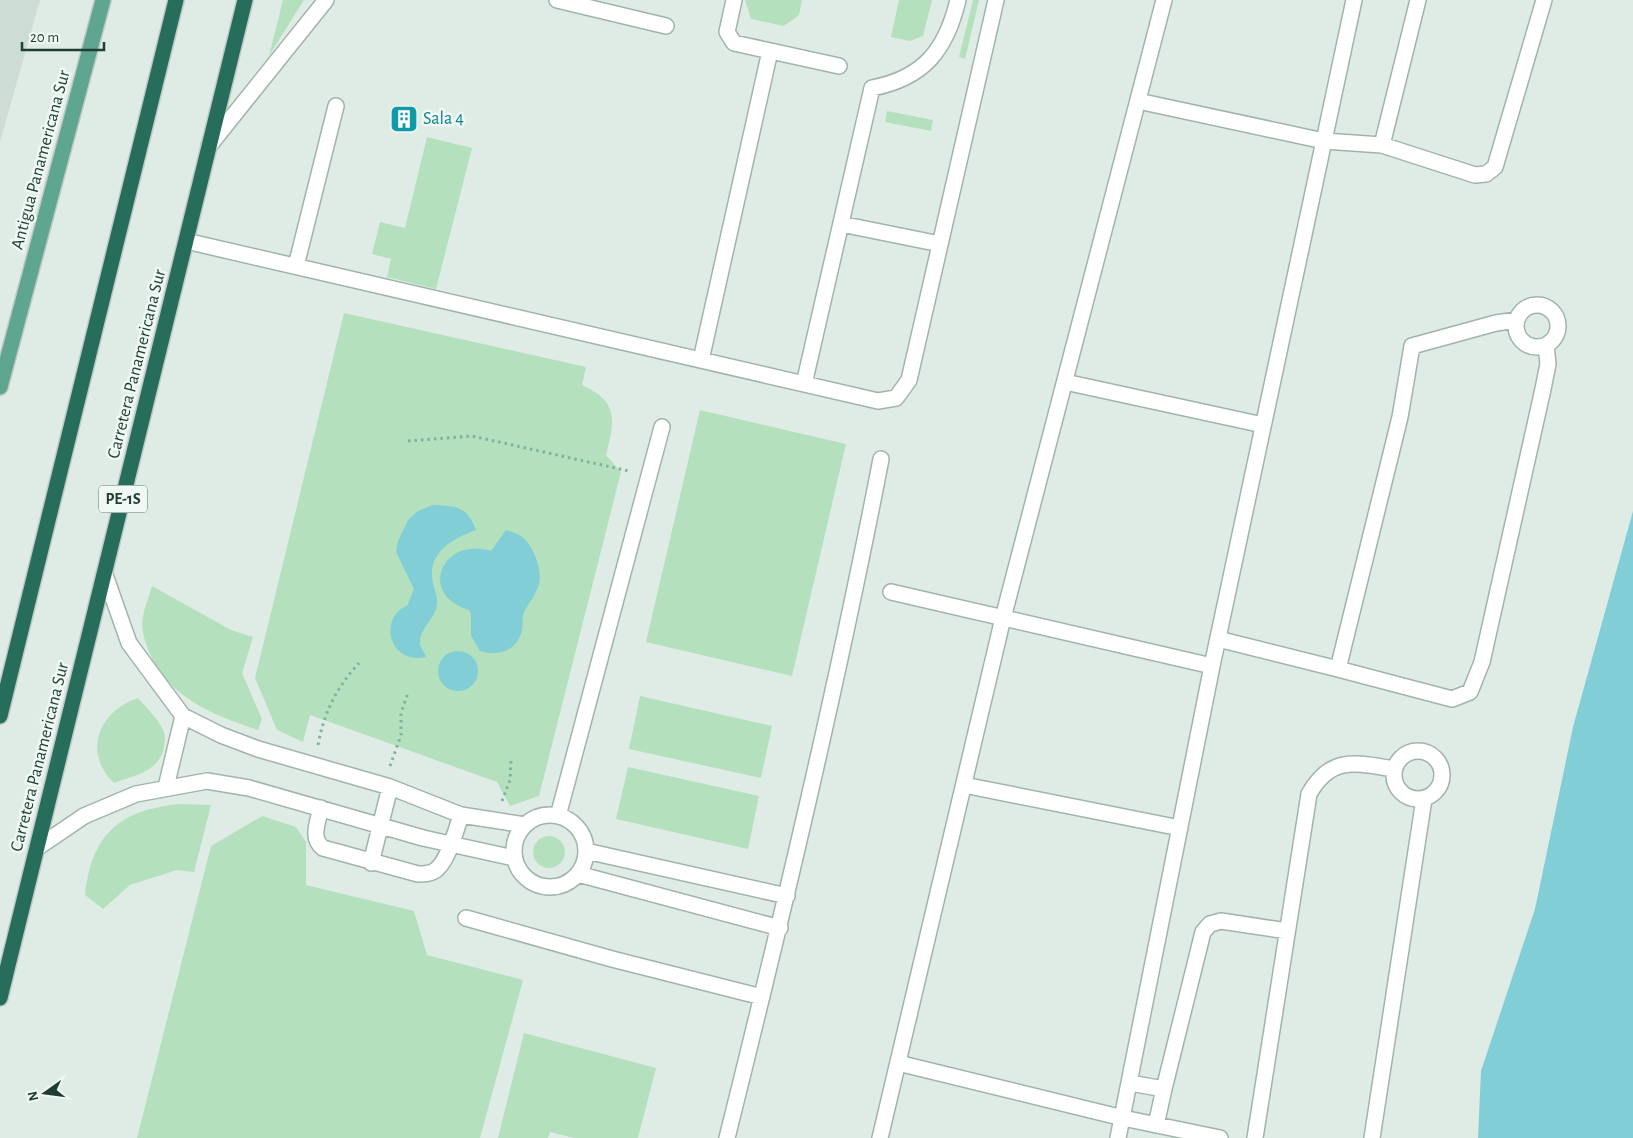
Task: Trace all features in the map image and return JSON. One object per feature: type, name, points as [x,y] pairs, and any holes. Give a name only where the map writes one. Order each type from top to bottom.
[{"type":"highway","points":[[0,716],[176,0]]},
{"type":"highway","name":"Carretera Panamericana Sur","points":[[0,998],[245,0]]},
{"type":"main road","name":"Antigua Panamericana Sur","points":[[0,387],[103,0]]},
{"type":"street","points":[[208,146],[326,0]]},
{"type":"street","points":[[558,0],[666,26]]},
{"type":"street","points":[[734,0],[727,32],[734,43],[839,66]]},
{"type":"street","points":[[804,384],[872,88],[890,84],[907,77],[935,54],[945,41],[952,25],[958,0]]},
{"type":"street","points":[[186,241],[878,401],[896,398],[909,380],[996,0]]},
{"type":"street","points":[[880,1138],[1003,618],[1164,0]]},
{"type":"street","points":[[1118,1138],[1212,666],[1354,0]]},
{"type":"street","points":[[1382,145],[1418,0]]},
{"type":"street","points":[[1138,101],[1324,142],[1382,145],[1475,175],[1486,174],[1495,167],[1544,0]]},
{"type":"street","points":[[701,360],[770,51]]},
{"type":"street","points":[[296,266],[336,106]]},
{"type":"street","points":[[841,224],[940,244]]},
{"type":"street","points":[[1531,306],[1538,306],[1550,311],[1557,322],[1557,329],[1551,341],[1546,345],[1532,346],[1520,340],[1516,327],[1517,320],[1525,309],[1531,306]]},
{"type":"street","points":[[1338,669],[1400,417],[1412,346],[1496,323],[1517,320]]},
{"type":"street","points":[[1218,638],[1452,699],[1470,692],[1482,662],[1543,389],[1548,364],[1546,345]]},
{"type":"street","points":[[1065,382],[1263,425]]},
{"type":"street","points":[[558,816],[662,427]]},
{"type":"street","points":[[727,1138],[780,928],[857,584],[881,459]]},
{"type":"street","points":[[104,575],[129,643],[183,716],[221,735],[386,786],[462,815],[525,825]]},
{"type":"street","points":[[891,592],[1212,666]]},
{"type":"street","points":[[166,787],[183,716]]},
{"type":"street","points":[[1414,750],[1424,750],[1439,761],[1442,779],[1439,788],[1433,795],[1424,799],[1414,799],[1405,796],[1398,788],[1394,779],[1394,769],[1405,754],[1414,750]]},
{"type":"street","points":[[1255,1138],[1309,794],[1318,778],[1331,769],[1353,762],[1394,769]]},
{"type":"street","points":[[37,848],[84,816],[136,794],[207,781],[249,788],[451,845],[514,858]]},
{"type":"street","points":[[964,785],[1180,828]]},
{"type":"street","points":[[371,862],[386,786]]},
{"type":"street","points":[[1372,1138],[1424,799]]},
{"type":"street","points":[[321,808],[315,838],[317,844],[323,848],[418,874],[428,874],[437,870],[451,845],[462,815]]},
{"type":"street","points":[[546,815],[558,816],[570,821],[578,829],[584,839],[586,851],[584,863],[578,874],[570,882],[559,887],[547,888],[536,885],[526,879],[518,869],[514,858],[514,846],[518,835],[525,825],[535,818],[546,815]]},
{"type":"street","points":[[586,851],[787,896]]},
{"type":"street","points":[[578,874],[780,928]]},
{"type":"street","points":[[466,918],[612,959],[762,997]]},
{"type":"street","points":[[1156,1125],[1202,932],[1210,924],[1221,921],[1287,931]]},
{"type":"street","points":[[898,1063],[1123,1118],[1220,1138]]},
{"type":"street","points":[[1130,1083],[1164,1089]]},
{"type":"path","points":[[408,441],[472,436],[649,476]]},
{"type":"path","points":[[314,765],[328,706],[347,676],[359,663]]},
{"type":"path","points":[[386,786],[401,735],[401,713],[408,693]]},
{"type":"path","points":[[495,820],[510,780],[512,761]]},
{"type":"shaded area","points":[[0,0],[40,0],[0,142]]},
{"type":"green space","points":[[283,0],[304,0],[269,56]]},
{"type":"green space","points":[[745,0],[802,0],[799,15],[784,26],[751,19]]},
{"type":"green space","points":[[899,0],[932,0],[923,36],[910,41],[891,37]]},
{"type":"green space","points":[[973,0],[979,0],[965,59],[959,57]]},
{"type":"green space","points":[[887,111],[933,120],[931,131],[885,122]]},
{"type":"green space","points":[[427,137],[472,148],[436,289],[387,277],[391,259],[372,254],[380,222],[405,228]]},
{"type":"green space","points":[[344,313],[586,367],[582,385],[594,391],[608,405],[612,422],[606,455],[621,472],[539,796],[510,806],[497,782],[310,715],[303,742],[277,730],[255,678]]},
{"type":"green space","points":[[700,410],[846,444],[792,676],[646,642]]},
{"type":"green space","points":[[152,586],[231,630],[253,637],[242,673],[262,719],[258,730],[224,718],[193,702],[166,680],[156,666],[148,649],[143,630],[142,623]]},
{"type":"green space","points":[[640,696],[772,726],[761,778],[629,749]]},
{"type":"green space","points":[[138,698],[160,724],[165,738],[164,747],[157,762],[152,767],[138,775],[114,783],[104,771],[99,758],[97,746],[99,734],[113,712],[124,704]]},
{"type":"green space","points":[[628,767],[759,796],[748,849],[616,819]]},
{"type":"green space","points":[[180,804],[211,805],[194,872],[177,870],[130,885],[103,909],[85,895],[94,855],[102,841],[113,828],[125,819],[141,812]]},
{"type":"green space","points":[[262,816],[296,827],[306,842],[306,885],[414,911],[427,955],[523,980],[480,1138],[137,1138],[211,846]]},
{"type":"green space","points":[[549,836],[555,837],[560,841],[564,846],[564,858],[560,863],[555,867],[549,868],[543,867],[538,863],[534,858],[533,852],[534,846],[538,841],[543,837]]},
{"type":"green space","points":[[524,1033],[656,1068],[638,1138],[574,1138],[550,1132],[548,1138],[498,1138]]},
{"type":"water","points":[[433,505],[460,509],[469,516],[476,530],[452,541],[445,546],[435,559],[432,577],[437,604],[434,614],[420,638],[420,645],[426,657],[413,658],[403,654],[395,647],[391,638],[390,629],[393,619],[398,611],[407,606],[414,589],[396,552],[398,541],[408,520],[418,511]]},
{"type":"water","points":[[1633,511],[1633,1138],[1478,1138],[1481,1071],[1535,909],[1573,727]]},
{"type":"water","points":[[506,530],[519,535],[529,545],[536,558],[540,579],[536,592],[523,615],[522,630],[516,643],[506,651],[487,653],[480,651],[471,636],[471,614],[469,610],[453,603],[444,592],[440,581],[442,569],[449,559],[460,552],[474,549],[491,551]]},
{"type":"water","points":[[454,651],[462,651],[469,654],[475,660],[478,671],[475,682],[469,688],[462,691],[454,691],[447,688],[441,682],[438,675],[438,667],[441,660],[447,654]]},
{"type":"place","name":"Sala 4","points":[[404,119]]}]
